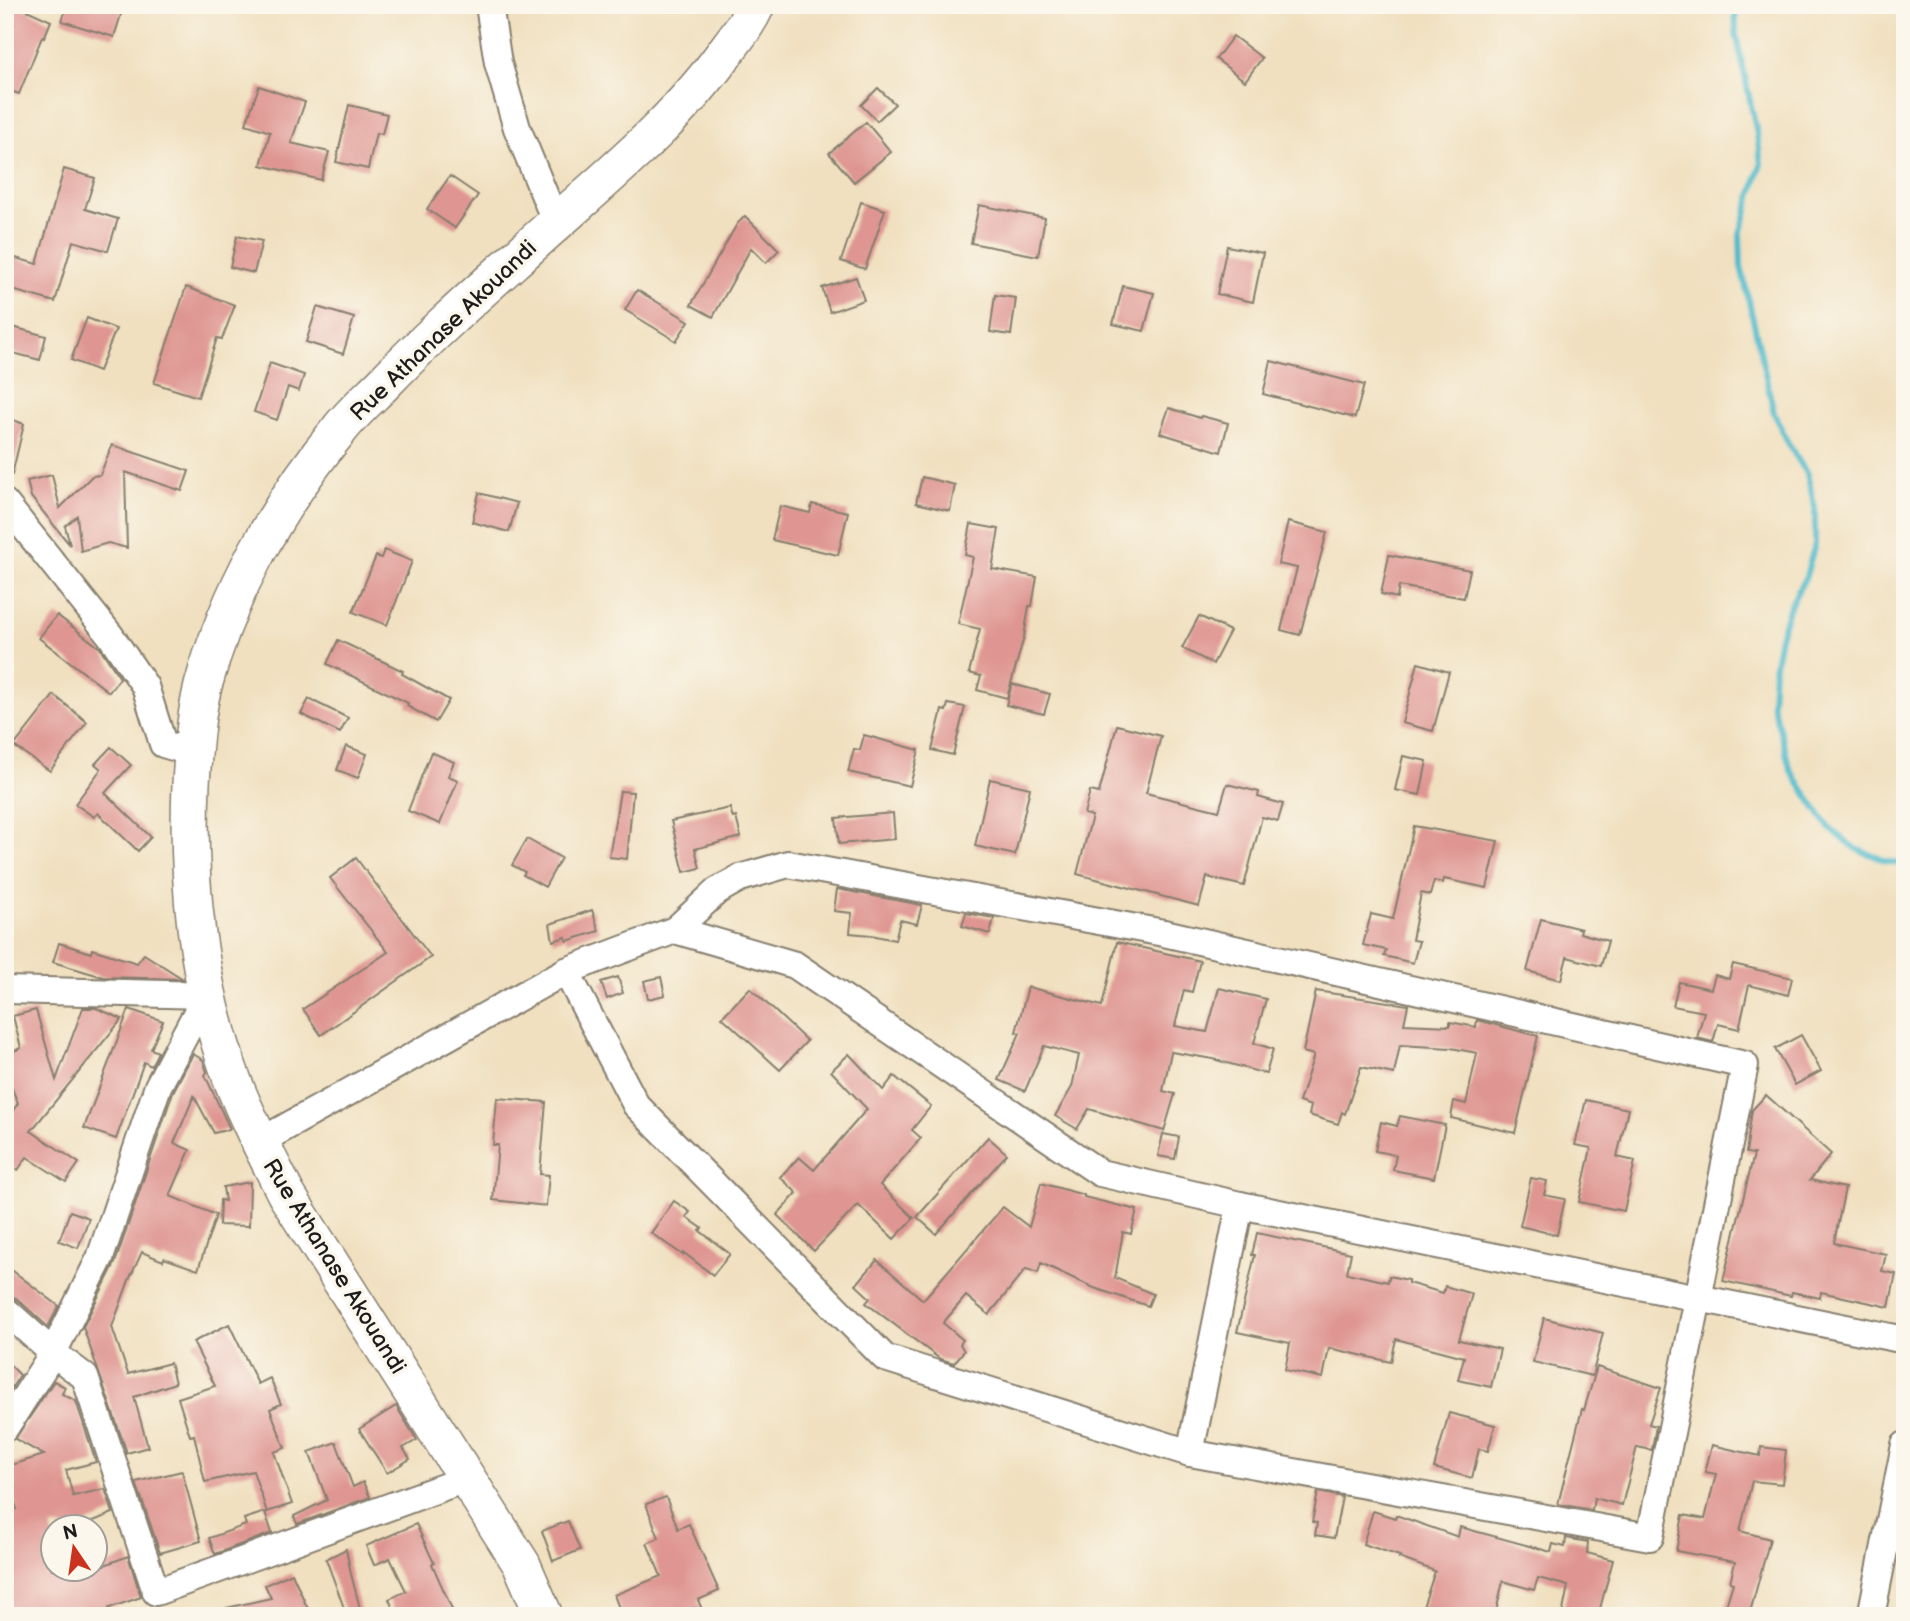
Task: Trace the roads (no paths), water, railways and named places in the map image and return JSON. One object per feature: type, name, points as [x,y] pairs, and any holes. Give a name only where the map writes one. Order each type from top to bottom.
[{"type":"street","points":[[489,5],[498,64],[517,128],[556,223]]},
{"type":"street","name":"Rue Athanase Akouandi","points":[[544,1616],[522,1565],[286,1194],[259,1142],[228,1066],[206,995],[192,899],[190,818],[193,753],[203,687],[226,617],[258,550],[289,498],[339,428],[418,348],[652,137],[707,78],[756,5]]},
{"type":"street","points":[[5,503],[110,635],[145,686],[163,744],[193,753]]},
{"type":"street","points":[[259,1142],[566,971],[675,930],[717,891],[740,878],[788,864],[1164,933],[1745,1065],[1650,1537],[1190,1453],[885,1358],[636,1105],[566,971]]},
{"type":"street","points":[[675,930],[795,965],[1100,1173],[1240,1205],[1905,1340]]},
{"type":"street","points":[[5,990],[206,995],[158,1086],[100,1258],[53,1353],[5,1429]]},
{"type":"street","points":[[1190,1453],[1240,1205]]},
{"type":"street","points":[[5,1310],[53,1353],[85,1377],[156,1592],[468,1478]]},
{"type":"street","points":[[1877,1615],[1905,1445]]},
{"type":"waterway","points":[[1735,5],[1736,34],[1761,164],[1740,234],[1741,266],[1774,413],[1807,474],[1815,508],[1815,544],[1806,576],[1790,606],[1780,636],[1772,703],[1791,771],[1829,828],[1856,849],[1905,865]]}]
